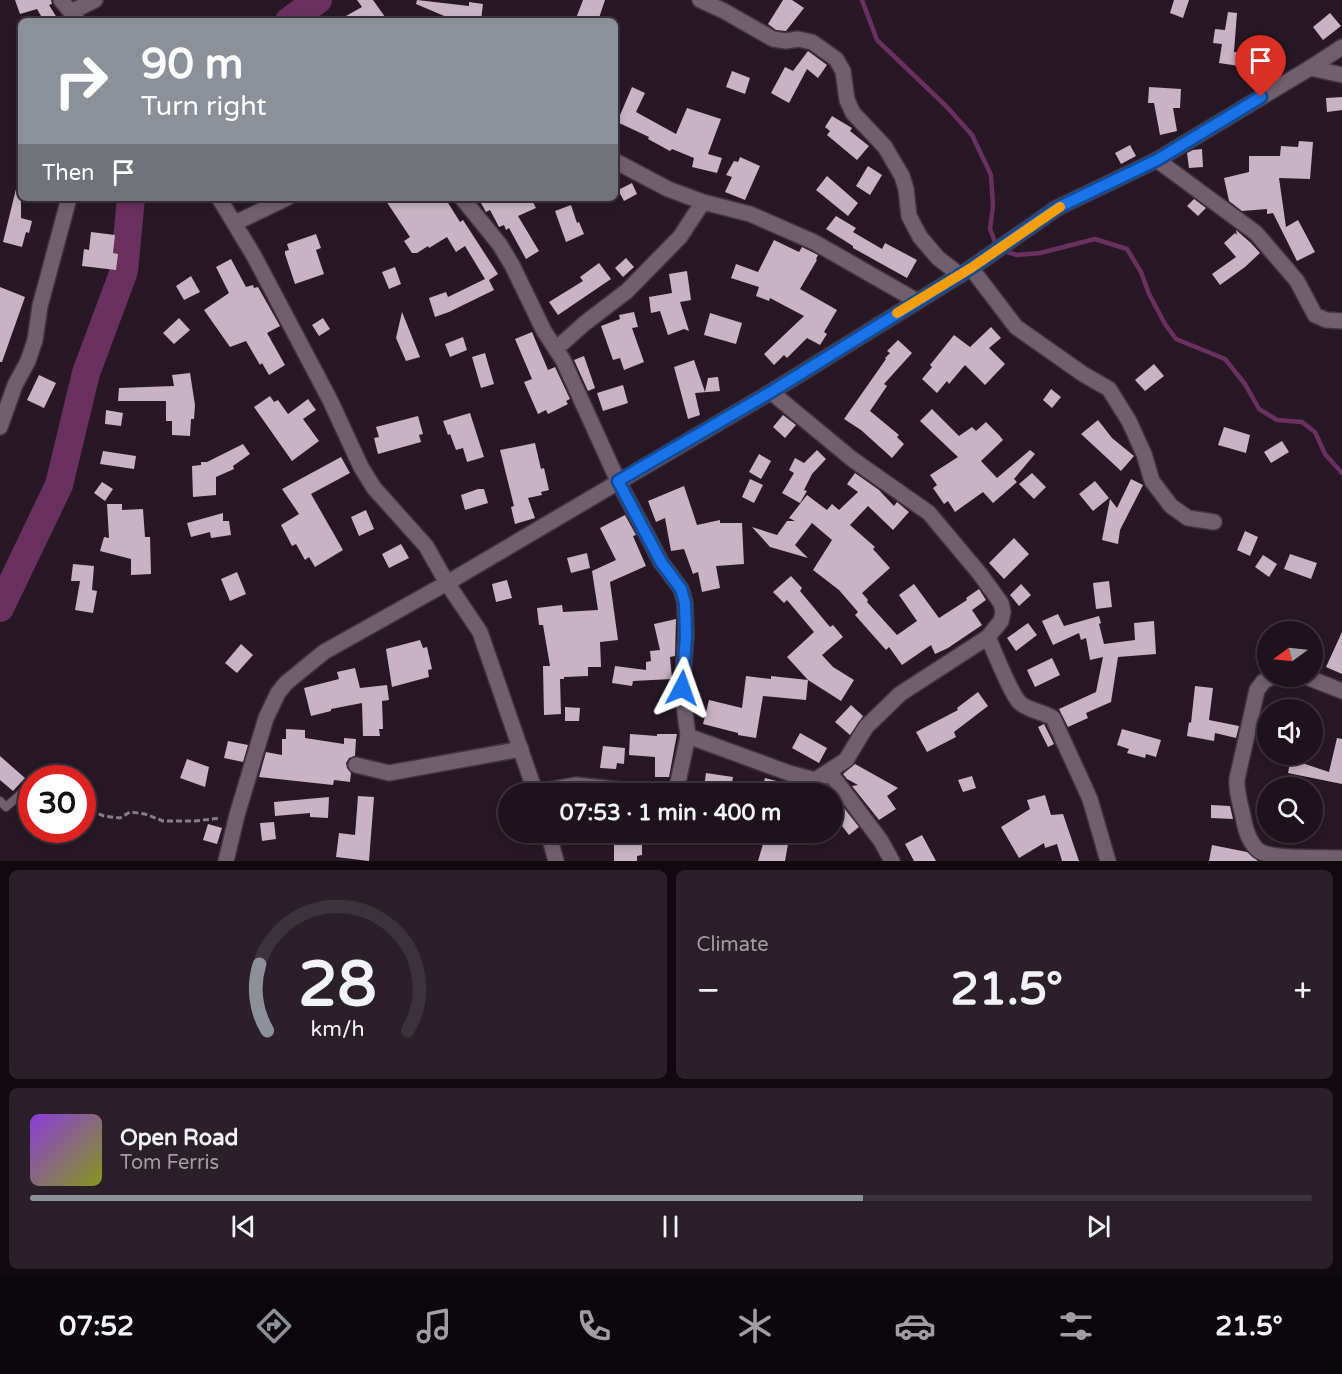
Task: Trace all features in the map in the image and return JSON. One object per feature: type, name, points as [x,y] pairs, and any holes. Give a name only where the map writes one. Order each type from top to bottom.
[{"type":"street","points":[[70,11],[95,0]]},
{"type":"street","points":[[700,0],[773,39],[786,41],[798,39],[812,42],[836,59],[843,71],[847,100],[853,113],[885,147],[902,176],[909,216],[920,237],[938,258],[966,272],[1016,327],[1083,374],[1109,389],[1129,421],[1144,454],[1152,481],[1171,506],[1188,518],[1214,522]]},
{"type":"street","points":[[226,861],[237,815],[272,701],[286,683],[340,642],[447,583],[771,392],[966,272],[1057,208],[1157,160],[1310,69],[1342,47]]},
{"type":"street","points":[[1310,69],[1342,75]]},
{"type":"street","points":[[1157,160],[1256,233],[1297,281],[1315,315],[1326,320],[1342,321]]},
{"type":"street","points":[[618,163],[668,189],[703,202],[750,214],[814,242],[917,301]]},
{"type":"street","points":[[0,427],[15,385],[36,340],[40,306],[68,201]]},
{"type":"street","points":[[221,201],[330,400],[361,467],[374,488],[426,546],[447,583],[480,632],[532,783]]},
{"type":"street","points":[[235,223],[282,201]]},
{"type":"street","points":[[464,201],[500,245],[544,331],[557,348],[618,481],[661,562],[681,589],[685,603],[686,636],[682,688],[688,736],[678,783]]},
{"type":"street","points":[[557,348],[627,291],[680,237],[703,202]]},
{"type":"street","points":[[771,392],[852,459],[929,513],[980,574],[1001,603],[1003,612],[1001,621],[988,637],[900,694],[866,727],[846,760],[815,780]]},
{"type":"street","points":[[988,637],[1018,701],[1030,709],[1053,718],[1090,799],[1108,861]]},
{"type":"street","points":[[1323,684],[1342,691]]},
{"type":"street","points":[[1259,687],[1236,788],[1246,831],[1251,842],[1264,853],[1342,858]]},
{"type":"street","points":[[688,736],[789,773],[815,780],[830,773],[881,842],[892,861]]},
{"type":"street","points":[[356,765],[389,773],[521,748]]},
{"type":"street","points":[[551,843],[556,861]]},
{"type":"lane","points":[[0,801],[6,807],[18,796]]},
{"type":"path","points":[[96,813],[120,818],[130,812],[145,814],[163,821],[195,821],[237,815]]},
{"type":"building","points":[[15,0],[51,0],[52,4],[49,5],[57,18],[42,18],[37,9],[20,14]]},
{"type":"building","points":[[357,0],[373,0],[386,18],[342,18],[362,7]]},
{"type":"building","points":[[417,0],[469,6],[469,2],[483,4],[481,18],[449,18],[416,4]]},
{"type":"building","points":[[583,0],[605,0],[599,18],[576,18]]},
{"type":"building","points":[[783,0],[792,0],[804,8],[786,31],[776,30],[768,24]]},
{"type":"building","points":[[1174,0],[1189,0],[1183,18],[1170,13]]},
{"type":"building","points":[[1228,12],[1237,13],[1234,52],[1241,53],[1239,66],[1219,63],[1222,44],[1213,43],[1215,29],[1225,30]]},
{"type":"building","points":[[1330,13],[1341,26],[1323,40],[1313,27]]},
{"type":"building","points":[[808,51],[827,65],[818,78],[807,69],[789,103],[771,93],[785,67],[793,71]]},
{"type":"building","points":[[732,71],[750,78],[745,94],[726,87]]},
{"type":"building","points":[[632,87],[645,93],[636,112],[676,134],[687,108],[721,119],[708,154],[722,158],[717,173],[692,167],[694,158],[672,149],[670,151],[648,139],[649,137],[618,122]]},
{"type":"building","points":[[1149,87],[1181,89],[1180,108],[1173,108],[1177,131],[1160,135],[1154,103],[1148,103]]},
{"type":"building","points":[[1342,97],[1342,110],[1327,112],[1326,98]]},
{"type":"building","points":[[832,116],[852,128],[850,131],[869,146],[857,160],[827,135],[830,131],[825,127]]},
{"type":"building","points":[[1299,141],[1313,142],[1310,179],[1279,178],[1286,227],[1298,220],[1315,252],[1297,261],[1273,213],[1267,214],[1267,209],[1242,211],[1229,201],[1224,178],[1249,172],[1249,156],[1280,156],[1281,146],[1298,147]]},
{"type":"building","points":[[1130,145],[1136,156],[1121,164],[1115,153]]},
{"type":"building","points":[[1202,149],[1203,167],[1189,168],[1187,153]]},
{"type":"building","points":[[740,157],[760,166],[745,200],[725,192],[732,177],[726,175],[734,161],[738,162]]},
{"type":"building","points":[[868,166],[882,175],[870,195],[856,186]]},
{"type":"building","points":[[827,176],[858,203],[848,216],[816,190]]},
{"type":"building","points":[[632,183],[637,194],[624,201],[618,190]]},
{"type":"building","points":[[16,189],[18,189],[21,218],[32,221],[29,233],[26,232],[22,247],[3,242]]},
{"type":"building","points":[[1194,199],[1206,208],[1198,216],[1187,206]]},
{"type":"building","points":[[386,201],[447,201],[460,222],[463,220],[498,274],[489,280],[494,290],[435,317],[429,298],[446,292],[448,297],[485,279],[465,246],[456,252],[447,237],[429,248],[428,246],[417,253],[412,253],[404,241],[410,237]]},
{"type":"building","points":[[480,201],[532,201],[536,208],[518,216],[539,251],[526,259],[509,228],[506,230],[504,225],[499,227],[490,210],[486,212]]},
{"type":"building","points":[[571,205],[577,223],[579,222],[584,234],[566,242],[555,211]]},
{"type":"building","points":[[836,216],[856,228],[853,232],[882,249],[885,243],[917,260],[907,278],[853,248],[826,229]]},
{"type":"building","points":[[1236,230],[1260,253],[1220,285],[1212,274],[1236,257],[1224,243],[1235,233],[1237,235]]},
{"type":"building","points":[[91,232],[115,235],[113,253],[118,254],[116,270],[82,266],[84,249],[89,250]]},
{"type":"building","points":[[316,234],[321,248],[316,250],[324,274],[295,284],[285,254],[285,251],[289,250],[287,244]]},
{"type":"building","points":[[774,240],[799,252],[802,247],[818,255],[800,289],[837,310],[824,332],[827,334],[820,345],[807,338],[787,358],[784,355],[774,365],[764,354],[804,316],[770,298],[769,301],[756,296],[759,287],[731,278],[736,264],[758,272]]},
{"type":"building","points":[[626,258],[634,267],[623,277],[615,268]]},
{"type":"building","points":[[231,259],[246,287],[253,285],[254,288],[258,287],[280,326],[267,333],[285,365],[269,375],[262,363],[260,365],[246,341],[230,347],[204,310],[229,293],[216,267]]},
{"type":"building","points":[[599,263],[611,279],[558,315],[549,302],[583,281],[580,277]]},
{"type":"building","points":[[395,267],[401,284],[389,289],[382,272]]},
{"type":"building","points":[[687,271],[691,300],[680,302],[689,331],[684,329],[668,335],[660,311],[651,313],[649,297],[672,293],[669,274]]},
{"type":"building","points":[[191,276],[200,292],[184,300],[176,286]]},
{"type":"building","points":[[0,287],[25,297],[2,362],[0,362]]},
{"type":"building","points":[[402,312],[420,357],[406,361],[396,338]]},
{"type":"building","points":[[634,312],[638,327],[632,328],[644,362],[624,370],[620,358],[613,360],[601,326],[620,319],[619,315]]},
{"type":"building","points":[[710,313],[742,323],[736,344],[704,335]]},
{"type":"building","points":[[179,318],[190,330],[174,344],[163,333]]},
{"type":"building","points":[[323,318],[330,329],[319,336],[312,325]]},
{"type":"building","points":[[991,327],[1001,338],[989,348],[1005,364],[985,385],[965,365],[949,384],[947,381],[937,393],[922,379],[954,335],[970,347]]},
{"type":"building","points":[[532,332],[548,370],[555,367],[570,399],[566,401],[568,404],[548,414],[546,410],[538,414],[524,382],[532,379],[515,339]]},
{"type":"building","points":[[463,337],[467,350],[450,357],[445,344]]},
{"type":"building","points":[[898,340],[912,353],[884,384],[887,386],[870,411],[899,435],[897,437],[904,444],[892,458],[861,430],[844,419],[890,353],[887,351]]},
{"type":"building","points":[[485,353],[494,384],[481,388],[472,357]]},
{"type":"building","points":[[584,356],[595,388],[588,391],[574,360]]},
{"type":"building","points":[[694,360],[705,392],[708,378],[718,377],[720,391],[695,393],[700,415],[688,419],[674,367]]},
{"type":"building","points":[[1154,364],[1164,376],[1145,391],[1135,380]]},
{"type":"building","points":[[190,373],[195,405],[190,436],[172,435],[172,421],[166,421],[166,401],[118,401],[119,388],[174,386],[172,375]]},
{"type":"building","points":[[39,375],[56,383],[44,408],[27,400]]},
{"type":"building","points":[[623,385],[628,403],[603,411],[597,393]]},
{"type":"building","points":[[1051,389],[1061,397],[1052,408],[1043,400]]},
{"type":"building","points":[[270,396],[274,402],[278,400],[288,414],[308,399],[316,410],[303,419],[319,441],[292,461],[254,407]]},
{"type":"building","points":[[932,409],[959,436],[972,427],[976,431],[986,422],[999,435],[1003,440],[981,461],[997,478],[1030,450],[1035,454],[1014,479],[1017,482],[993,503],[983,492],[955,512],[948,501],[944,504],[933,488],[937,485],[930,475],[958,457],[920,421]]},
{"type":"building","points":[[106,410],[123,413],[121,426],[105,424]]},
{"type":"building","points":[[470,413],[484,457],[467,462],[463,448],[456,450],[443,421]]},
{"type":"building","points":[[783,415],[796,425],[785,438],[773,427]]},
{"type":"building","points":[[418,416],[423,434],[419,435],[421,442],[378,454],[374,438],[379,437],[376,427]]},
{"type":"building","points":[[1098,420],[1112,438],[1134,456],[1121,471],[1081,434]]},
{"type":"building","points":[[1224,427],[1250,435],[1246,453],[1218,445]]},
{"type":"building","points":[[1282,441],[1289,452],[1271,463],[1264,452]]},
{"type":"building","points":[[535,443],[549,490],[541,492],[542,495],[528,498],[535,518],[515,524],[511,507],[514,506],[500,450]]},
{"type":"building","points":[[243,444],[250,454],[233,466],[234,469],[216,477],[216,495],[193,497],[192,466],[201,465],[201,462],[207,462]]},
{"type":"building","points":[[817,450],[826,459],[812,474],[804,490],[807,491],[800,503],[782,493],[794,473],[789,470],[795,458],[804,463]]},
{"type":"building","points":[[103,451],[136,456],[134,469],[100,464]]},
{"type":"building","points":[[759,454],[771,461],[761,479],[749,472]]},
{"type":"building","points":[[341,457],[350,473],[311,494],[343,550],[315,567],[309,557],[305,560],[296,544],[292,546],[281,525],[299,514],[282,489]]},
{"type":"building","points":[[855,473],[879,490],[894,506],[897,502],[909,512],[893,530],[868,506],[850,525],[875,547],[873,549],[890,568],[862,593],[868,600],[867,602],[897,635],[917,621],[899,595],[914,584],[939,618],[967,600],[966,598],[979,589],[986,600],[972,610],[982,625],[948,648],[935,654],[931,645],[902,665],[889,647],[886,650],[855,615],[858,612],[839,590],[813,570],[832,540],[812,523],[795,545],[808,558],[770,547],[752,527],[777,535],[787,521],[795,521],[789,518],[807,495],[827,510],[832,504],[839,510],[858,492],[847,484]]},
{"type":"building","points":[[1032,473],[1046,487],[1034,499],[1019,484]]},
{"type":"building","points":[[750,479],[763,485],[754,503],[742,497]]},
{"type":"building","points":[[1131,479],[1143,485],[1120,530],[1118,544],[1102,540],[1110,499],[1117,508]]},
{"type":"building","points":[[1095,481],[1109,498],[1093,511],[1079,494]]},
{"type":"building","points":[[102,482],[113,489],[105,501],[94,493]]},
{"type":"building","points":[[684,486],[697,525],[720,520],[720,523],[742,523],[744,564],[716,566],[720,588],[702,592],[698,572],[693,574],[684,549],[671,551],[665,518],[656,522],[648,501]]},
{"type":"building","points":[[484,489],[488,503],[465,510],[461,495]]},
{"type":"building","points":[[107,504],[122,504],[122,510],[143,509],[145,537],[150,537],[151,574],[131,575],[131,559],[100,551],[104,537],[109,538]]},
{"type":"building","points":[[366,510],[374,529],[359,536],[351,517]]},
{"type":"building","points":[[223,513],[223,521],[229,521],[231,535],[211,538],[210,532],[191,537],[187,523]]},
{"type":"building","points":[[625,515],[636,535],[633,536],[646,566],[610,582],[618,640],[600,642],[601,667],[588,667],[588,676],[560,679],[561,714],[544,715],[543,666],[550,666],[543,625],[539,625],[537,608],[562,605],[563,612],[598,610],[592,571],[616,560],[600,528]]},
{"type":"building","points":[[1245,531],[1258,537],[1250,556],[1237,550]]},
{"type":"building","points":[[1014,538],[1029,554],[1004,579],[989,563]]},
{"type":"building","points":[[401,544],[409,558],[389,568],[382,554]]},
{"type":"building","points":[[587,553],[590,568],[571,573],[567,558]]},
{"type":"building","points":[[1290,554],[1317,563],[1311,579],[1284,569]]},
{"type":"building","points":[[1263,555],[1277,564],[1269,577],[1255,567]]},
{"type":"building","points":[[73,564],[94,566],[92,590],[97,591],[93,613],[75,610],[80,581],[71,581]]},
{"type":"building","points":[[237,572],[246,594],[230,601],[221,579]]},
{"type":"building","points":[[791,576],[802,588],[800,591],[830,627],[833,625],[843,637],[822,655],[833,667],[854,680],[841,701],[808,680],[787,657],[814,632],[787,600],[784,603],[773,592]]},
{"type":"building","points":[[507,580],[512,598],[496,602],[492,584]]},
{"type":"building","points":[[1109,581],[1112,607],[1096,609],[1093,583]]},
{"type":"building","points":[[1021,584],[1031,595],[1019,606],[1010,595]]},
{"type":"building","points":[[1058,614],[1064,626],[1099,616],[1104,644],[1135,640],[1134,623],[1154,621],[1156,654],[1118,657],[1111,702],[1086,713],[1088,718],[1068,727],[1059,709],[1096,692],[1103,657],[1090,660],[1086,638],[1081,640],[1079,633],[1053,645],[1042,621]]},
{"type":"building","points":[[676,619],[675,656],[670,657],[672,679],[633,681],[632,686],[612,683],[615,666],[646,670],[646,662],[651,661],[650,651],[660,650],[654,624]]},
{"type":"building","points":[[1028,623],[1037,635],[1016,651],[1007,638]]},
{"type":"building","points":[[1342,632],[1342,674],[1326,667]]},
{"type":"building","points":[[420,640],[423,648],[427,647],[432,669],[428,670],[429,677],[392,687],[386,649]]},
{"type":"building","points":[[241,644],[253,655],[237,673],[225,663]]},
{"type":"building","points":[[1052,658],[1060,675],[1035,687],[1027,670]]},
{"type":"building","points":[[355,668],[360,688],[387,685],[389,700],[382,701],[383,729],[379,729],[380,736],[363,736],[362,703],[331,709],[331,711],[311,716],[304,688],[339,679],[337,672]]},
{"type":"building","points":[[746,676],[808,680],[806,700],[763,696],[756,738],[703,724],[709,700],[742,708]]},
{"type":"building","points":[[1195,686],[1213,688],[1209,720],[1239,726],[1236,738],[1215,733],[1214,741],[1187,736],[1189,722],[1191,723]]},
{"type":"building","points":[[978,692],[988,706],[954,732],[956,737],[927,752],[916,732],[958,710],[957,708]]},
{"type":"building","points":[[851,705],[863,716],[850,735],[835,722]]},
{"type":"building","points":[[565,707],[580,708],[579,721],[565,721]]},
{"type":"building","points":[[1044,724],[1054,744],[1048,747],[1038,727]]},
{"type":"building","points":[[286,729],[305,730],[305,738],[344,744],[344,738],[356,739],[355,756],[349,758],[346,763],[351,773],[350,782],[334,780],[333,785],[259,777],[266,752],[282,755],[282,739],[286,739]]},
{"type":"building","points":[[1122,729],[1161,740],[1156,757],[1146,754],[1145,758],[1127,753],[1129,749],[1117,745]]},
{"type":"building","points":[[800,733],[827,748],[819,763],[792,748]]},
{"type":"building","points":[[630,734],[657,736],[657,734],[677,734],[669,777],[655,777],[655,757],[629,755]]},
{"type":"building","points":[[1337,738],[1342,739],[1342,784],[1323,780],[1323,777],[1288,773],[1290,765],[1308,765],[1329,772]]},
{"type":"building","points":[[228,741],[248,745],[243,762],[224,758]]},
{"type":"building","points":[[603,746],[625,748],[624,764],[617,763],[616,769],[600,768]]},
{"type":"building","points":[[0,756],[18,772],[18,786],[13,791],[0,780]]},
{"type":"building","points":[[187,759],[209,767],[205,787],[180,778]]},
{"type":"building","points":[[855,764],[898,788],[887,796],[896,809],[879,820],[852,786],[858,785],[843,774]]},
{"type":"building","points":[[706,773],[733,777],[732,783],[705,783]]},
{"type":"building","points":[[972,776],[976,788],[963,792],[958,780]]},
{"type":"building","points":[[765,778],[784,783],[764,783]]},
{"type":"building","points":[[1045,795],[1051,815],[1063,814],[1079,861],[1062,861],[1057,844],[1045,848],[1044,843],[1019,858],[1001,827],[1030,809],[1027,800]]},
{"type":"building","points":[[358,796],[374,797],[369,861],[336,857],[339,833],[355,835]]},
{"type":"building","points":[[329,797],[328,818],[310,817],[310,813],[275,816],[274,802]]},
{"type":"building","points":[[1211,805],[1230,806],[1233,819],[1211,818]]},
{"type":"building","points":[[843,807],[859,827],[849,835],[843,827]]},
{"type":"building","points":[[274,822],[276,839],[262,841],[260,823]]},
{"type":"building","points":[[208,824],[222,828],[217,844],[203,840]]},
{"type":"building","points":[[922,835],[936,861],[914,861],[905,844]]},
{"type":"building","points":[[614,843],[642,843],[642,855],[637,856],[637,861],[614,861]]},
{"type":"building","points":[[763,843],[788,844],[785,861],[758,861]]},
{"type":"building","points":[[1212,845],[1247,852],[1258,861],[1209,861]]},
{"type":"waterway","points":[[293,18],[318,0]]},
{"type":"waterway","points":[[862,0],[877,40],[946,106],[972,135],[991,175],[993,206],[990,229],[997,247]]},
{"type":"waterway","points":[[0,608],[59,485],[86,373],[124,271],[131,201]]},
{"type":"waterway","points":[[1004,251],[1017,255],[1040,253],[1095,239],[1127,249],[1141,272],[1149,294],[1165,324],[1176,339],[1225,359],[1245,384],[1259,409],[1277,420],[1302,422],[1315,432],[1325,454],[1342,473]]},
{"type":"slow traffic","points":[[897,313],[971,268],[1060,207]]},
{"type":"route","points":[[682,688],[686,636],[685,603],[681,589],[661,562],[618,481],[771,392],[971,268],[1057,208],[1157,160],[1261,97]]}]
